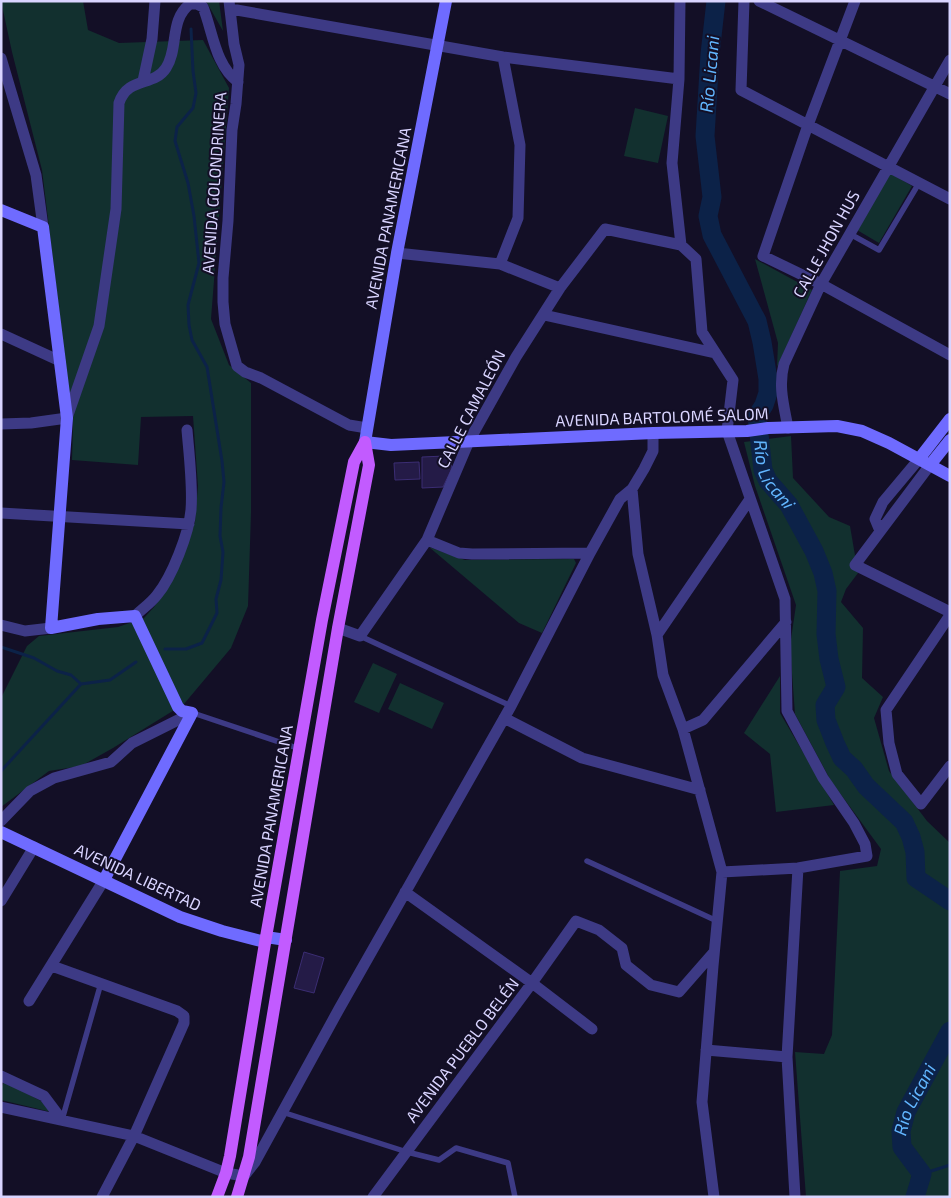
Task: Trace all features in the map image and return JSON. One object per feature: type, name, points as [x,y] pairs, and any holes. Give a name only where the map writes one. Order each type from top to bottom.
[{"type":"main road","name":"AVENIDA PANAMERICANA","points":[[237,1197],[249,1157],[338,628],[369,465],[365,442]]},
{"type":"main road","name":"AVENIDA PANAMERICANA","points":[[217,1197],[226,1173],[322,620],[354,462],[365,442]]},
{"type":"street","points":[[143,81],[152,39],[155,1]]},
{"type":"street","name":"AVENIDA PANAMERICANA","points":[[365,442],[397,253],[446,1]]},
{"type":"street","points":[[680,1],[678,79],[672,163],[681,245],[696,259],[702,332],[733,380],[727,431],[785,600],[787,711],[823,778],[854,823],[865,844],[867,856],[798,868],[722,872]]},
{"type":"street","points":[[744,1],[742,90],[950,200]]},
{"type":"street","points":[[759,1],[950,94]]},
{"type":"street","points":[[854,1],[808,125],[763,256],[821,284],[950,355]]},
{"type":"street","points":[[67,418],[99,326],[116,209],[119,103],[121,96],[126,90],[158,76],[167,66],[177,21],[190,4],[198,4],[203,8],[215,47],[227,71],[238,82]]},
{"type":"street","points":[[230,5],[503,57],[678,79]]},
{"type":"street","name":"AVENIDA GOLONDRINERA","points":[[230,5],[234,44],[239,65],[232,130],[223,302],[225,324],[237,366],[245,372],[261,378],[349,426],[366,428]]},
{"type":"street","points":[[500,264],[518,218],[520,145],[503,57]]},
{"type":"street","points":[[1,58],[36,175],[67,418],[51,628]]},
{"type":"street","name":"CALLE JHON HUS","points":[[788,428],[780,376],[784,364],[821,284],[950,60]]},
{"type":"street","points":[[2,213],[43,227]]},
{"type":"street","name":"CALLE CAMALEÓN","points":[[360,636],[427,540],[469,442],[516,357],[560,288],[605,229],[681,245]]},
{"type":"street","points":[[397,253],[500,264],[560,288]]},
{"type":"street","points":[[544,315],[715,353]]},
{"type":"street","points":[[1,334],[60,361]]},
{"type":"street","points":[[1,424],[31,423],[67,418]]},
{"type":"street","points":[[880,531],[876,519],[883,502],[950,419]]},
{"type":"street","name":"AVENIDA BARTOLOMÉ SALOM","points":[[365,442],[391,445],[837,426],[862,431],[950,476]]},
{"type":"street","points":[[1,625],[25,631],[98,619],[135,616],[156,596],[164,586],[172,570],[189,524],[191,508],[187,430]]},
{"type":"street","points":[[2,1110],[62,1120],[134,1136],[226,1173],[244,1176],[255,1162],[511,706],[590,552],[620,499],[632,489],[653,451],[653,433]]},
{"type":"street","points":[[950,440],[855,565],[950,613],[886,710],[889,743],[897,774],[921,804],[950,766]]},
{"type":"street","points":[[632,489],[638,554],[657,635],[662,675],[683,729],[722,872],[702,1102],[714,1197]]},
{"type":"street","points":[[657,635],[750,499]]},
{"type":"street","points":[[1,513],[189,524]]},
{"type":"street","points":[[427,540],[460,553],[472,554],[590,552]]},
{"type":"street","points":[[135,616],[178,707],[182,711],[192,713]]},
{"type":"street","points":[[683,729],[704,720],[786,622]]},
{"type":"street","points":[[338,628],[360,636]]},
{"type":"street","points":[[1,821],[30,791],[54,778],[111,762],[132,743],[192,713]]},
{"type":"street","points":[[29,1002],[104,880],[192,713]]},
{"type":"street","points":[[504,718],[582,758],[700,790]]},
{"type":"street","name":"AVENIDA LIBERTAD","points":[[1,832],[180,917],[222,931],[266,940],[286,940]]},
{"type":"street","points":[[1,902],[34,847]]},
{"type":"street","points":[[795,1197],[787,1057],[798,868]]},
{"type":"street","points":[[406,892],[592,1029]]},
{"type":"street","name":"AVENIDA PUEBLO BELÉN","points":[[373,1197],[576,921],[599,930],[622,948],[626,965],[651,985],[679,992],[714,952]]},
{"type":"street","points":[[52,966],[177,1010],[184,1016],[184,1023],[134,1136],[102,1197]]},
{"type":"street","points":[[706,1050],[787,1057]]},
{"type":"street","points":[[1,1076],[44,1096],[62,1120]]},
{"type":"lane","points":[[850,234],[879,250],[918,183]]},
{"type":"lane","points":[[360,636],[511,706]]},
{"type":"lane","points":[[192,713],[300,750]]},
{"type":"lane","points":[[588,861],[717,921]]},
{"type":"lane","points":[[62,1120],[101,983]]},
{"type":"lane","points":[[282,1112],[438,1160],[456,1148],[508,1163],[515,1197]]},
{"type":"green space","points":[[1,1],[83,1],[88,30],[119,43],[203,40],[229,88],[211,319],[229,365],[251,383],[251,513],[248,606],[231,648],[184,704],[81,766],[49,771],[1,807],[1,698],[27,646],[39,636],[118,627],[144,618],[172,581],[195,522],[198,486],[193,416],[141,417],[138,465],[72,460],[73,422],[42,170]]},
{"type":"green space","points":[[206,1],[219,1],[223,31]]},
{"type":"green space","points":[[635,108],[668,116],[658,163],[624,156]]},
{"type":"green space","points":[[890,173],[912,186],[879,243],[857,230]]},
{"type":"green space","points":[[755,259],[812,290],[777,367],[778,343]]},
{"type":"green space","points":[[791,436],[793,478],[829,517],[850,526],[858,573],[846,589],[841,602],[863,628],[862,678],[883,697],[874,718],[889,771],[927,821],[950,843],[950,1197],[924,1197],[928,1182],[915,1163],[907,1197],[806,1197],[795,1052],[824,1054],[832,1035],[840,871],[877,866],[881,849],[831,781],[795,714],[790,646],[796,605],[755,486],[744,442]]},
{"type":"green space","points":[[429,547],[465,560],[574,559],[576,563],[542,633],[519,623]]},
{"type":"green space","points":[[373,663],[397,674],[379,713],[354,702]]},
{"type":"green space","points":[[780,676],[780,713],[834,805],[776,812],[770,754],[744,733]]},
{"type":"green space","points":[[400,683],[444,703],[432,729],[388,709]]},
{"type":"green space","points":[[4,1082],[41,1101],[51,1112],[1,1100],[1,1088]]},
{"type":"water","name":"Río Licani","points":[[914,1163],[928,1182],[924,1197],[907,1197]]},
{"type":"building","points":[[445,456],[450,458],[452,468],[443,487],[422,488],[422,457]]},
{"type":"building","points":[[419,462],[420,479],[395,480],[394,463]]},
{"type":"building","points":[[304,952],[324,958],[314,993],[294,988]]},
{"type":"waterway","name":"Río Licani","points":[[716,1],[710,54],[705,136],[712,197],[708,216],[712,235],[757,321],[762,342],[768,379],[768,393],[764,405],[757,416],[763,470],[768,481],[789,505],[814,551],[823,573],[827,591],[826,634],[829,659],[836,687],[825,705],[826,720],[842,758],[854,769],[866,786],[904,822],[915,852],[916,878],[950,901]]},
{"type":"waterway","points":[[165,649],[186,649],[202,643],[217,613],[216,599],[221,580],[223,552],[220,536],[224,482],[222,461],[207,367],[192,340],[189,325],[188,305],[199,263],[194,216],[188,183],[175,141],[177,127],[193,108],[196,93],[191,29]]},
{"type":"waterway","points":[[1,647],[34,658],[57,671],[71,675],[81,684]]},
{"type":"waterway","points":[[1,771],[81,684],[110,680],[136,662]]},
{"type":"waterway","name":"Río Licani","points":[[915,1197],[922,1174],[902,1147],[901,1131],[906,1112],[950,1031]]},
{"type":"waterway","points":[[922,1174],[950,1165]]}]
